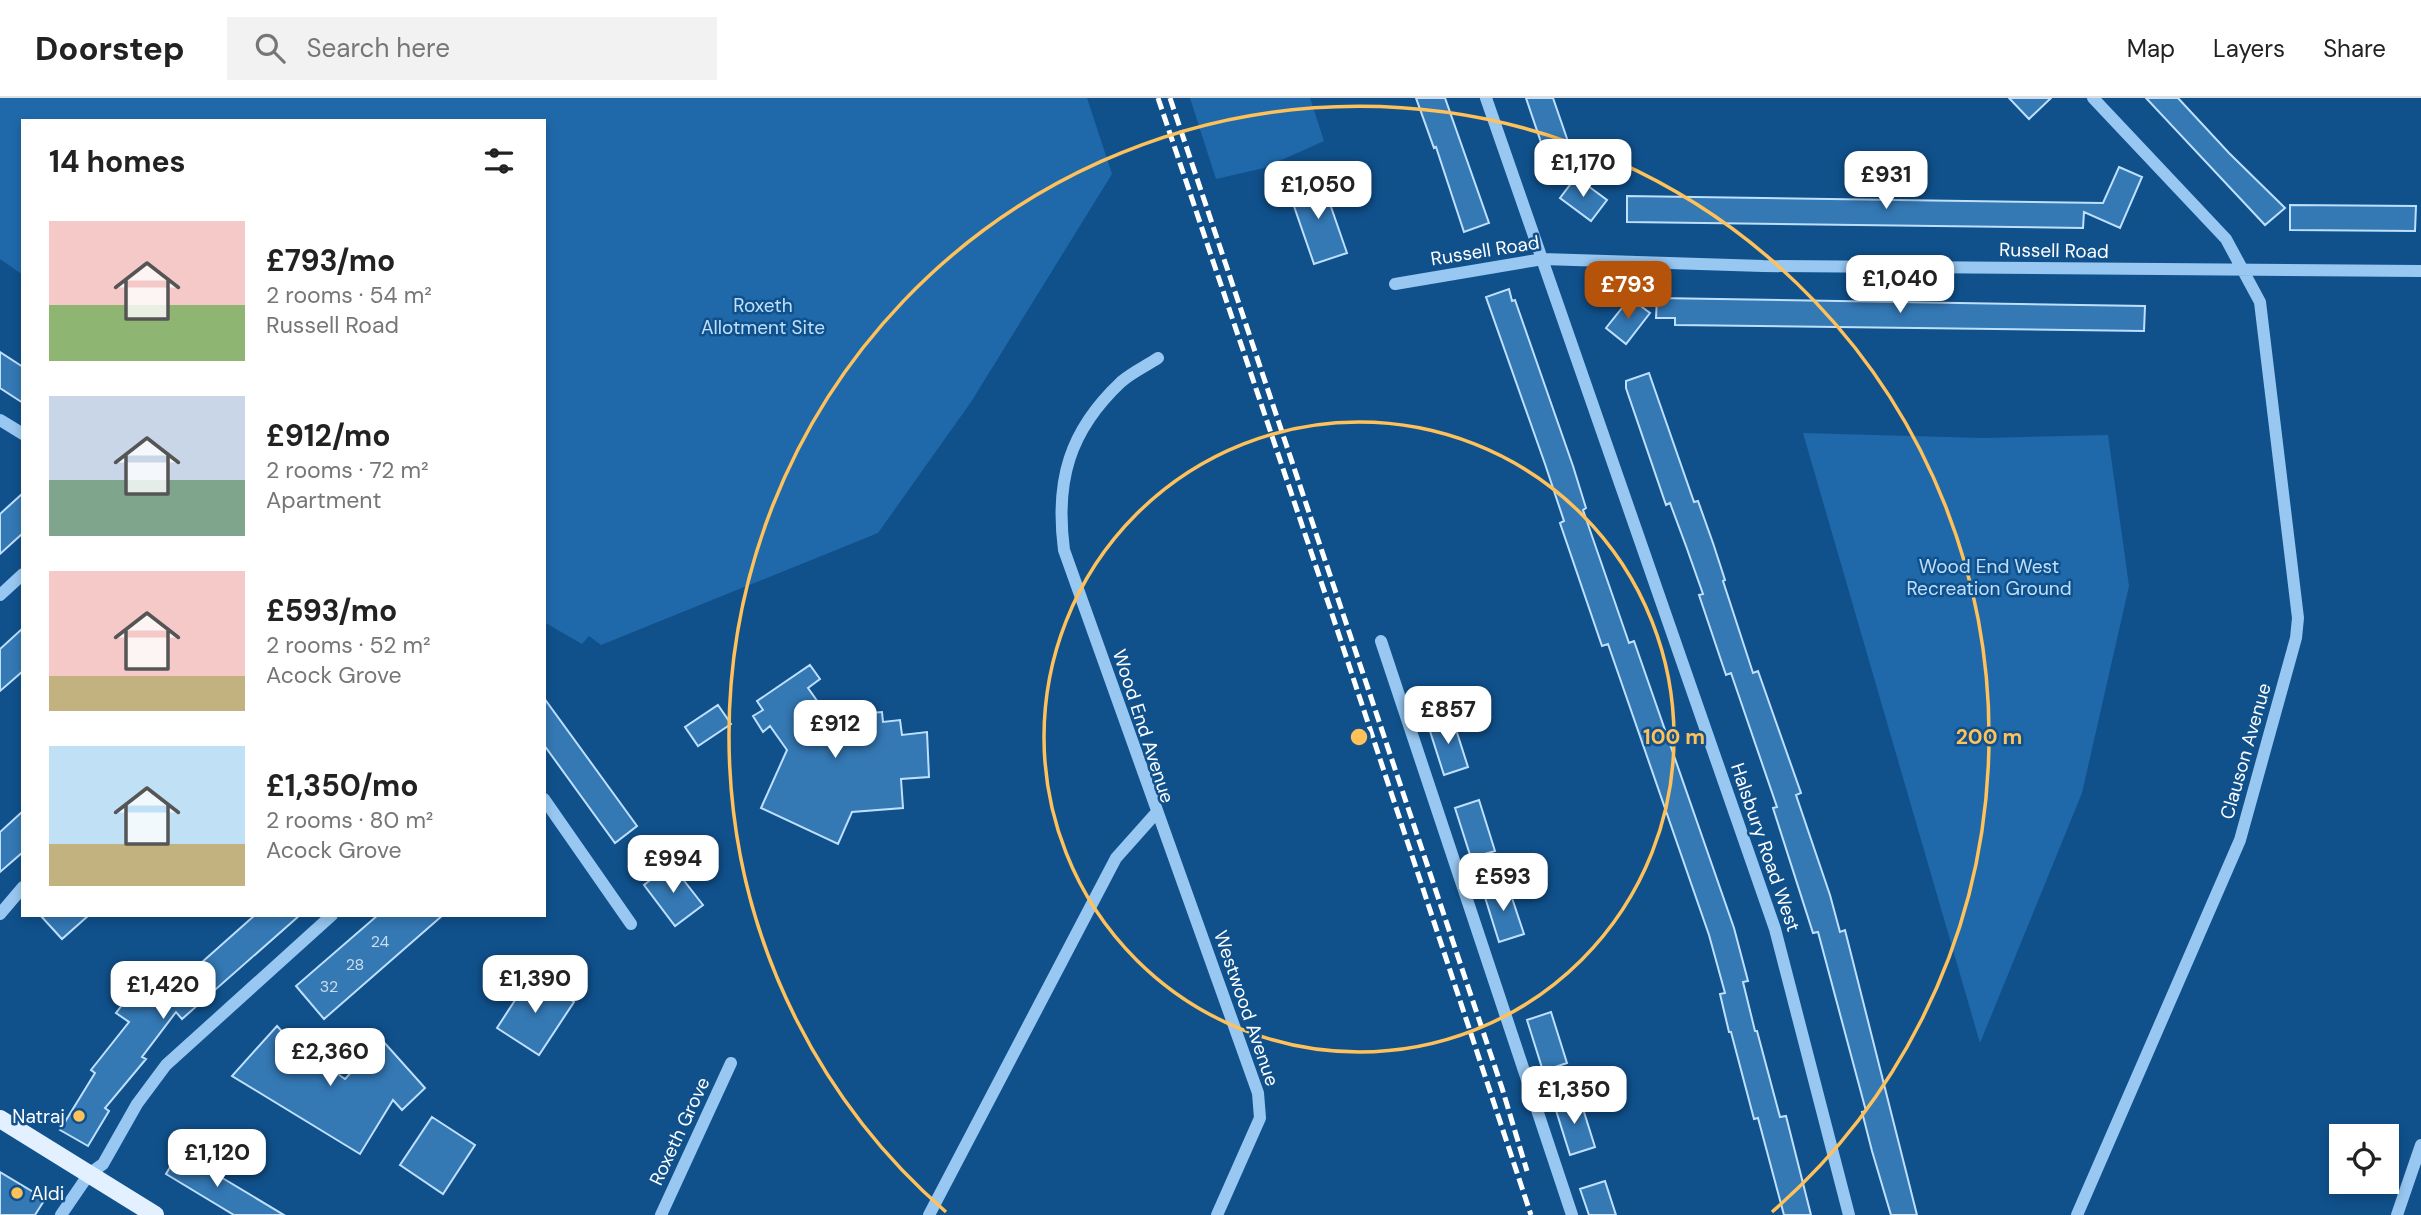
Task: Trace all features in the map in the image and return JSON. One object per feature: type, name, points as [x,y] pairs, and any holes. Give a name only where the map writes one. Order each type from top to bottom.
[{"type":"main road","points":[[0,1119],[155,1215]]},
{"type":"street","name":"Halsbury Road West","points":[[1486,98],[1775,929],[1849,1215]]},
{"type":"street","name":"Clauson Avenue","points":[[2077,1215],[2240,840],[2296,638],[2298,618],[2260,302],[2225,239],[2093,98]]},
{"type":"street","name":"Russell Road","points":[[1395,284],[1543,259],[1763,266],[2421,271]]},
{"type":"street","name":"Wood End Avenue","points":[[929,1215],[1116,858],[1157,812],[1063,551],[1059,515],[1066,465],[1089,417],[1123,380],[1158,358]]},
{"type":"street","points":[[0,420],[21,433]]},
{"type":"street","points":[[0,595],[21,576]]},
{"type":"street","points":[[1381,641],[1572,1215]]},
{"type":"street","points":[[546,802],[631,924]]},
{"type":"street","name":"Westwood Avenue","points":[[1157,812],[1258,1093],[1260,1118],[1217,1215]]},
{"type":"street","points":[[0,914],[21,889]]},
{"type":"street","points":[[61,1215],[89,1174],[103,1164],[137,1104],[166,1065],[330,917]]},
{"type":"street","name":"Roxeth Grove","points":[[661,1215],[731,1063]]},
{"type":"street","points":[[2397,1215],[2421,1145]]},
{"type":"green space","name":"Roxeth Allotment Site","points":[[0,98],[1087,98],[1112,174],[971,402],[878,533],[601,645],[589,636],[582,644],[546,623],[546,119],[21,119],[21,274],[0,259]]},
{"type":"green space","points":[[1190,98],[1310,98],[1324,141],[1264,168],[1216,179]]},
{"type":"green space","name":"Wood End West Recreation Ground","points":[[1803,433],[1983,438],[2108,435],[2129,586],[2082,793],[1980,1043]]},
{"type":"building","points":[[1416,98],[1445,98],[1489,223],[1464,232],[1436,147],[1434,148]]},
{"type":"building","points":[[1526,98],[1553,98],[1573,156],[1548,163]]},
{"type":"building","points":[[2009,98],[2051,98],[2029,119]]},
{"type":"building","points":[[2146,98],[2178,98],[2285,208],[2265,225]]},
{"type":"building","points":[[2119,167],[2142,177],[2120,228],[2084,212],[2083,228],[1627,222],[1627,196],[2103,203]]},
{"type":"building","points":[[1576,177],[1607,200],[1591,221],[1560,198]]},
{"type":"building","points":[[1321,178],[1347,253],[1314,264],[1288,189]]},
{"type":"building","points":[[2290,205],[2416,206],[2415,231],[2290,230]]},
{"type":"building","points":[[1509,289],[1573,466],[1586,508],[1583,510],[1629,643],[1634,641],[1734,928],[1748,981],[1743,982],[1755,1031],[1780,1117],[1786,1116],[1811,1215],[1784,1215],[1758,1118],[1754,1119],[1729,1032],[1720,994],[1725,993],[1709,935],[1608,644],[1602,646],[1560,523],[1564,521],[1486,297]]},
{"type":"building","points":[[1630,298],[1650,313],[1626,344],[1606,328]]},
{"type":"building","points":[[1657,298],[2145,306],[2144,331],[1675,325],[1675,318],[1656,318]]},
{"type":"building","points":[[0,352],[21,366],[21,402],[0,388]]},
{"type":"building","points":[[1649,373],[1694,502],[1698,501],[1713,543],[1753,673],[1758,671],[1801,793],[1796,795],[1840,932],[1845,930],[1917,1215],[1891,1215],[1872,1151],[1862,1112],[1866,1111],[1818,932],[1813,933],[1773,808],[1777,807],[1731,673],[1726,675],[1699,595],[1703,594],[1670,503],[1666,505],[1626,388],[1626,381]]},
{"type":"building","points":[[21,495],[21,535],[0,554],[0,514]]},
{"type":"building","points":[[21,630],[21,673],[0,691],[0,649]]},
{"type":"building","points":[[810,665],[820,679],[808,688],[828,716],[882,712],[883,722],[900,720],[902,735],[927,732],[929,777],[901,779],[903,808],[852,812],[838,844],[761,808],[787,750],[770,726],[763,732],[753,716],[763,710],[757,701]]},
{"type":"building","points":[[546,701],[637,826],[615,843],[546,748]]},
{"type":"building","points":[[718,705],[731,724],[698,746],[685,727]]},
{"type":"building","points":[[1452,717],[1468,767],[1444,775],[1428,725]]},
{"type":"building","points":[[1479,800],[1495,851],[1471,858],[1455,808]]},
{"type":"building","points":[[21,813],[21,854],[0,872],[0,832]]},
{"type":"building","points":[[671,864],[703,905],[675,926],[644,885]]},
{"type":"building","points":[[1507,883],[1524,934],[1499,942],[1483,891]]},
{"type":"building","points":[[42,917],[87,917],[62,939]]},
{"type":"building","points":[[253,917],[298,917],[182,1019],[176,1012],[142,1057],[146,1059],[105,1108],[109,1111],[88,1146],[60,1130],[95,1073],[91,1070],[129,1022],[116,1013],[135,988],[155,1004]]},
{"type":"building","points":[[376,917],[441,917],[324,1019],[296,986]]},
{"type":"building","points":[[532,974],[574,1002],[539,1055],[497,1028]]},
{"type":"building","points":[[1551,1012],[1567,1063],[1543,1071],[1527,1020]]},
{"type":"building","points":[[277,1026],[291,1041],[345,1079],[382,1040],[425,1088],[402,1110],[393,1100],[360,1154],[232,1076]]},
{"type":"building","points":[[1579,1096],[1595,1147],[1570,1155],[1554,1104]]},
{"type":"building","points":[[432,1117],[475,1145],[443,1194],[400,1165]]},
{"type":"building","points":[[179,1152],[284,1215],[234,1215],[166,1174]]},
{"type":"building","name":"Aldi","points":[[0,1172],[45,1199],[35,1215],[0,1215]]},
{"type":"building","points":[[1605,1181],[1616,1215],[1589,1215],[1580,1189]]},
{"type":"railway","points":[[1158,98],[1531,1215]]},
{"type":"railway","points":[[1170,98],[1502,1088],[1527,1171]]},
{"type":"place","name":"Natraj","points":[[79,1116]]},
{"type":"place","name":"Aldi","points":[[17,1193]]}]
